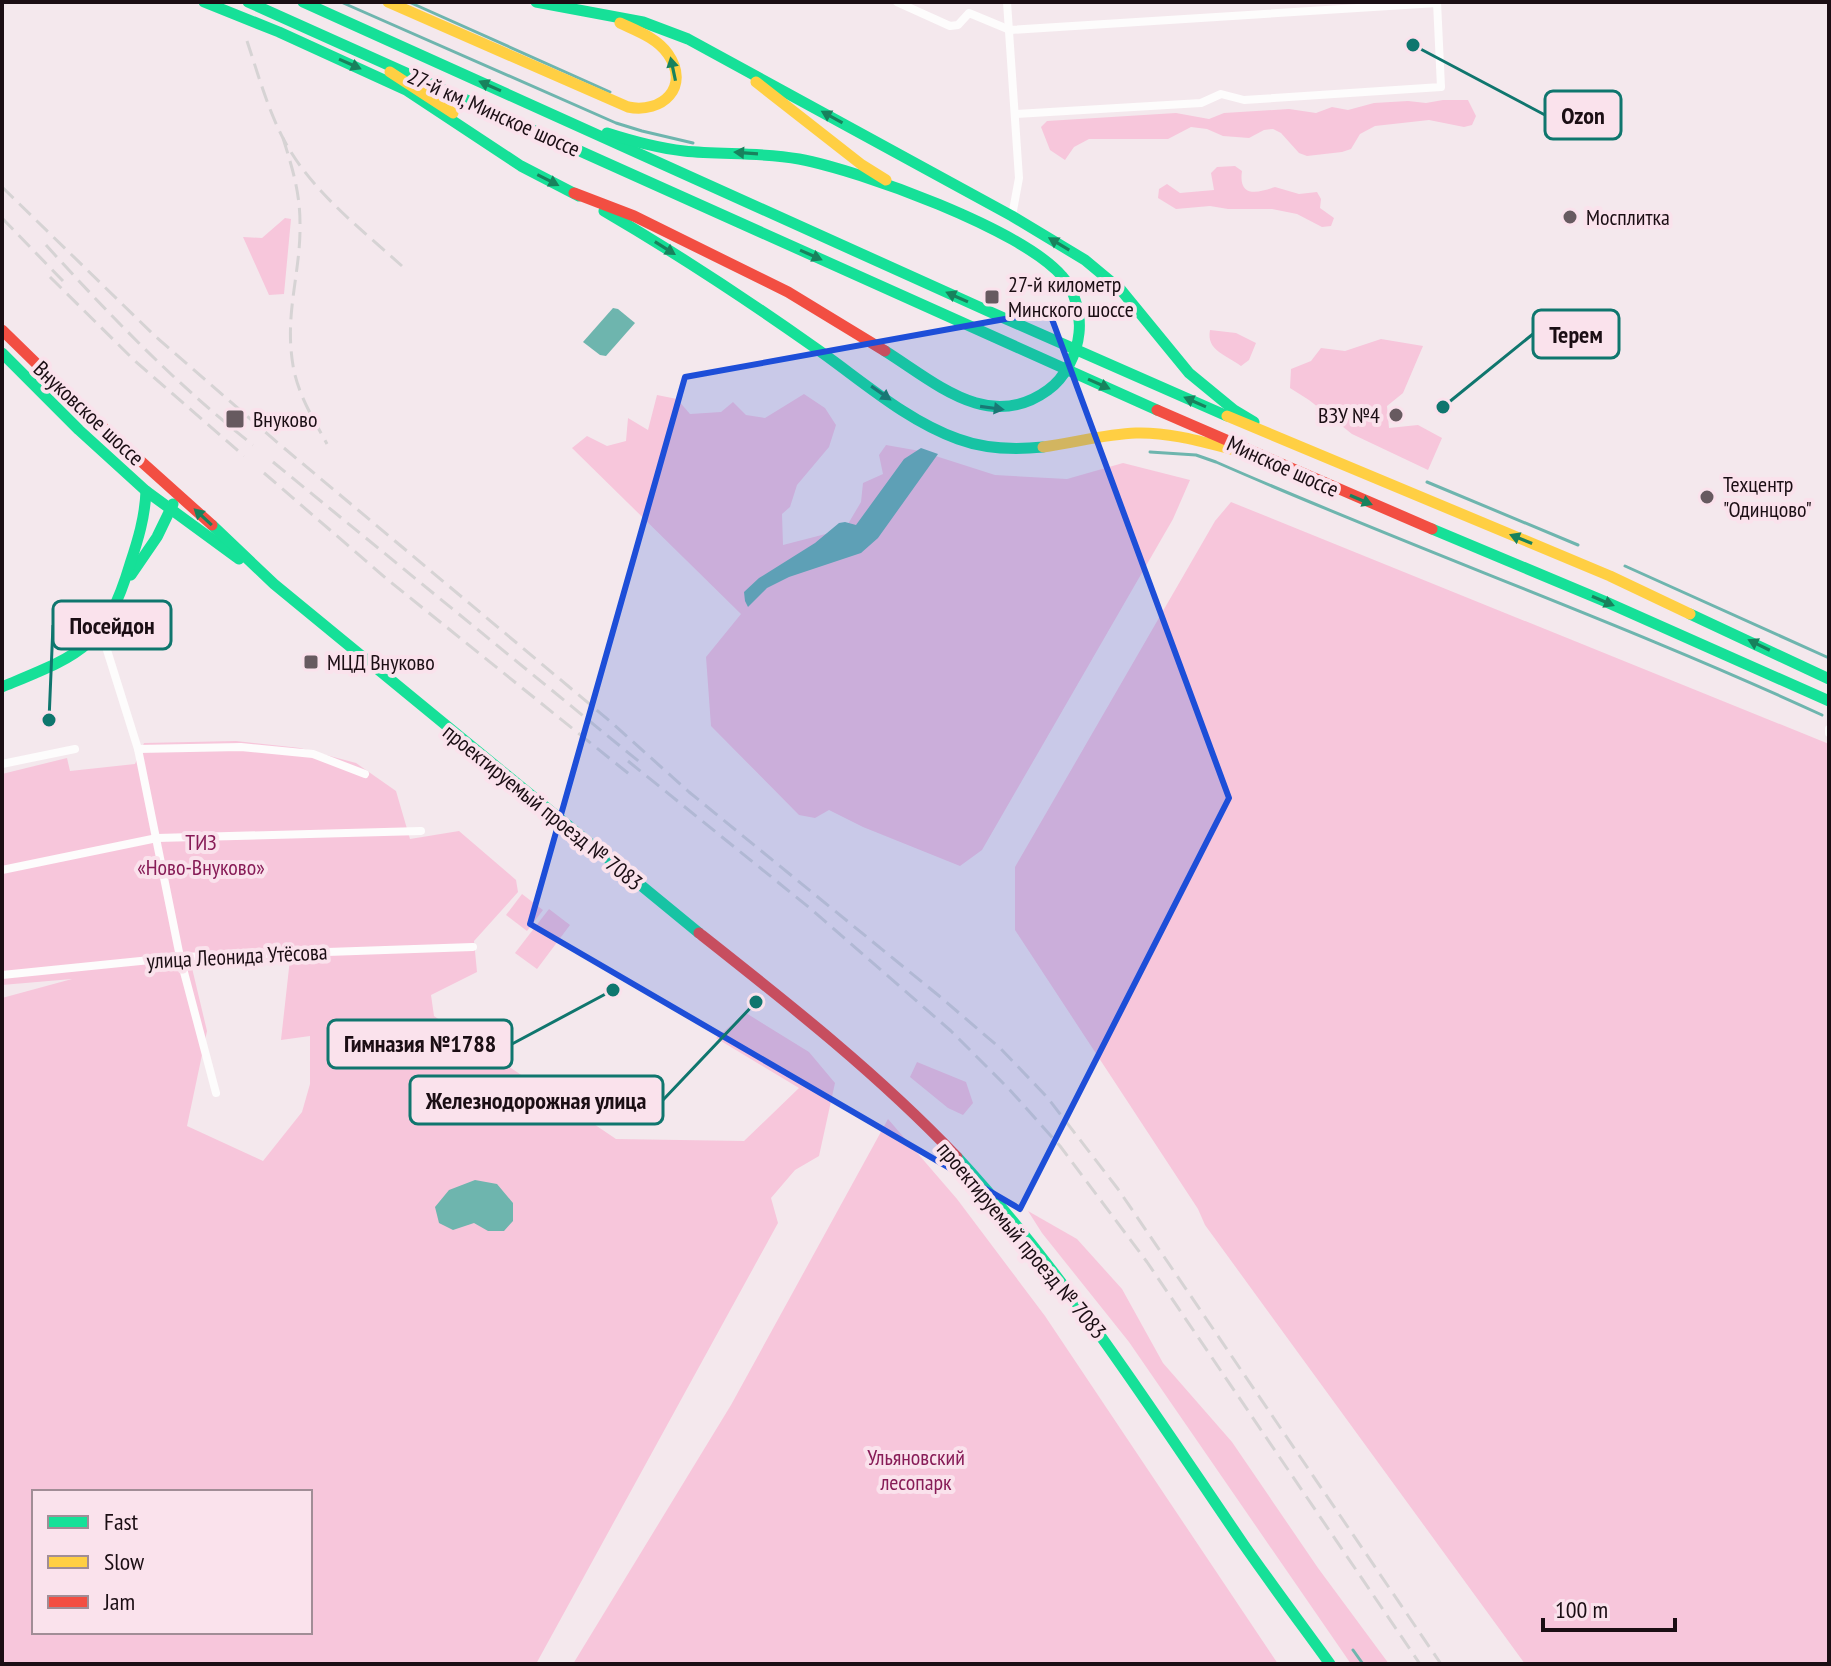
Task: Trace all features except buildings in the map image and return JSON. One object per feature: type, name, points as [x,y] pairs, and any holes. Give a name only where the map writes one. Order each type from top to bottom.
[{"type":"main road","points":[[204,2],[279,32],[406,90],[507,157],[574,193],[704,273],[908,412],[957,440],[1020,450],[1122,434],[1155,434],[1194,439],[1263,458]]},
{"type":"main road","name":"27-й км, Минское шоссе","points":[[248,2],[740,223]]},
{"type":"main road","name":"27-й км, Минское шоссе","points":[[303,2],[747,203]]},
{"type":"main road","points":[[388,2],[628,107],[650,112],[660,107],[674,89],[676,77],[670,56],[645,34],[598,12]]},
{"type":"main road","points":[[536,2],[643,22],[688,39],[1012,216],[1103,274],[1121,290],[1189,373],[1234,410],[1292,444]]},
{"type":"main road","points":[[348,47],[419,89],[507,157]]},
{"type":"main road","points":[[717,54],[862,165],[903,191]]},
{"type":"main road","points":[[561,118],[652,146],[798,159],[844,170],[903,191],[991,229],[1053,264],[1072,290],[1077,306],[1079,338],[1068,369],[1052,387],[1031,402],[1003,411],[989,410],[971,404],[788,292],[634,216],[574,193]]},
{"type":"main road","name":"Минское шоссе","points":[[747,203],[1292,444],[1598,571],[1829,679]]},
{"type":"main road","name":"Минское шоссе","points":[[740,223],[1263,458],[1604,601],[1829,701]]},
{"type":"main road","name":"Внуковское шоссе","points":[[2,330],[177,494],[157,537],[124,586]]},
{"type":"main road","name":"Внуковское шоссе","points":[[2,353],[79,430],[146,491],[171,509]]},
{"type":"main road","name":"Внуковское шоссе","points":[[2,687],[63,660],[101,631],[112,616],[124,586],[146,513],[146,491]]},
{"type":"main road","points":[[146,513],[177,494]]},
{"type":"main road","name":"проектируемый проезд № 7083","points":[[177,494],[268,580]]},
{"type":"main road","name":"проектируемый проезд № 7083","points":[[171,509],[268,580],[577,835],[811,1021],[914,1112],[989,1192],[1091,1319],[1246,1548],[1330,1664]]},
{"type":"street","points":[[897,2],[950,26],[958,25],[969,13],[1010,30],[1437,2],[1441,87],[1244,100],[1221,94],[1201,103],[1016,114]]},
{"type":"street","points":[[1007,2],[1019,178],[1012,216]]},
{"type":"street","points":[[1010,30],[1014,2]]},
{"type":"street","points":[[101,631],[138,749],[180,957],[216,1093]]},
{"type":"street","points":[[138,749],[241,747],[313,754],[365,774]]},
{"type":"street","points":[[2,764],[75,749]]},
{"type":"street","points":[[2,870],[157,838],[421,831]]},
{"type":"street","name":"улица Леонида Утёсова","points":[[2,975],[180,957],[473,947]]},
{"type":"highlighted area","points":[[1049,311],[1229,798],[1020,1209],[530,924],[685,377]]},
{"type":"green space","points":[[1468,100],[1476,116],[1472,125],[1464,127],[1429,120],[1375,126],[1360,134],[1351,149],[1307,156],[1299,153],[1281,133],[1273,129],[1249,138],[1223,136],[1207,129],[1191,127],[1168,139],[1089,139],[1074,147],[1065,160],[1050,150],[1041,127],[1047,121],[1176,113],[1209,119],[1224,113],[1289,109],[1316,113],[1332,107],[1348,110],[1374,103]]},
{"type":"green space","points":[[1235,166],[1242,171],[1246,190],[1262,191],[1275,187],[1299,194],[1317,192],[1321,199],[1320,208],[1334,218],[1331,226],[1322,227],[1297,214],[1272,209],[1210,206],[1176,209],[1158,198],[1159,189],[1167,184],[1180,193],[1214,190],[1211,173],[1217,167]]},
{"type":"green space","points":[[285,218],[291,219],[284,294],[269,295],[243,237],[262,238]]},
{"type":"green space","points":[[1210,330],[1236,333],[1256,343],[1249,360],[1241,366],[1219,352],[1211,343]]},
{"type":"green space","points":[[1381,339],[1423,346],[1403,393],[1387,406],[1389,428],[1418,425],[1442,438],[1428,470],[1352,434],[1290,388],[1291,369],[1311,361],[1321,348],[1345,351]]},
{"type":"green space","points":[[804,394],[825,408],[836,425],[829,447],[797,485],[790,507],[782,514],[783,545],[845,529],[861,502],[863,483],[883,474],[879,455],[886,445],[920,451],[995,475],[1067,479],[1123,463],[1190,480],[1173,519],[982,850],[960,866],[829,810],[815,818],[799,815],[711,726],[706,657],[741,614],[572,448],[587,436],[607,446],[626,441],[628,418],[648,430],[657,395],[677,399],[690,414],[721,412],[733,402],[746,415],[765,418]]},
{"type":"green space","points":[[1231,502],[1829,744],[1829,1664],[1525,1664],[1205,1225],[1198,1209],[1015,930],[1015,867],[1215,521]]},
{"type":"green space","name":"ТИЗ «Ново-Внуково»","points":[[236,741],[300,748],[356,763],[396,791],[410,839],[459,831],[516,880],[518,892],[474,941],[477,972],[431,995],[434,1016],[616,1139],[744,1141],[799,1088],[716,1038],[746,1013],[809,1052],[835,1083],[819,1156],[795,1170],[771,1198],[778,1223],[536,1664],[2,1664],[2,998],[72,979],[2,985],[2,774],[67,758],[70,771],[135,764],[144,743]],"holes":[[[290,959],[281,1040],[310,1036],[310,1084],[302,1112],[263,1161],[187,1126],[207,1031],[192,968]]]},
{"type":"green space","points":[[522,894],[543,910],[527,931],[506,915]]},
{"type":"green space","points":[[549,909],[570,925],[537,969],[515,953]]},
{"type":"green space","points":[[917,1062],[966,1082],[973,1103],[963,1115],[948,1108],[910,1077]]},
{"type":"green space","name":"Ульяновский лесопарк","points":[[888,1119],[957,1199],[1045,1316],[1278,1664],[573,1664],[731,1405]]},
{"type":"green space","points":[[1028,1211],[1077,1239],[1122,1289],[1163,1363],[1232,1442],[1318,1568],[1389,1664],[1351,1664],[1129,1342]]},
{"type":"shaded area","points":[[613,308],[635,323],[606,356],[600,355],[583,342]]},
{"type":"shaded area","points":[[921,448],[938,454],[878,538],[861,553],[789,577],[767,588],[748,607],[744,592],[759,578],[815,543],[839,523],[856,525],[904,459]]},
{"type":"shaded area","points":[[475,1180],[497,1184],[513,1203],[513,1221],[504,1231],[488,1231],[474,1223],[453,1230],[439,1223],[435,1207],[449,1190]]},
{"type":"waterway","points":[[341,2],[616,123],[693,143]]},
{"type":"waterway","points":[[409,2],[610,92]]},
{"type":"waterway","points":[[1150,452],[1196,455],[1216,462],[1671,649],[1822,715]]},
{"type":"waterway","points":[[1427,482],[1578,545]]},
{"type":"waterway","points":[[1625,566],[1829,658]]},
{"type":"waterway","points":[[1353,1650],[1363,1664]]},
{"type":"railway","points":[[247,41],[273,117],[295,158],[337,208],[402,266]]},
{"type":"railway","points":[[283,138],[300,212],[300,242],[291,313],[291,351],[304,400],[327,444]]},
{"type":"railway","points":[[2,187],[155,336],[279,444]]},
{"type":"railway","points":[[2,218],[63,281]]},
{"type":"railway","points":[[46,245],[145,350],[253,445]]},
{"type":"railway","points":[[50,277],[134,360],[244,456]]},
{"type":"railway","points":[[284,448],[611,722],[689,792],[938,995],[1000,1048],[1047,1097],[1118,1189],[1441,1664]]},
{"type":"railway","points":[[273,462],[642,764]]},
{"type":"railway","points":[[264,473],[388,580],[634,778]]},
{"type":"railway","points":[[628,761],[811,909],[951,1031],[1060,1146],[1147,1262],[1420,1664]]},
{"type":"traffic: fast","points":[[204,2],[279,32],[406,90],[521,166],[579,196]]},
{"type":"traffic: fast","points":[[248,2],[1157,410]]},
{"type":"traffic: fast","points":[[303,2],[1227,416]]},
{"type":"traffic: fast","points":[[536,2],[643,22],[688,39],[1012,216],[1085,260],[1121,290],[1189,373],[1234,410],[1254,422]]},
{"type":"traffic: fast","points":[[607,133],[674,150],[799,159],[899,189],[977,221],[1042,258],[1062,276],[1074,295],[1079,333],[1069,365],[1048,390],[1026,402],[1005,407],[964,399],[885,351]]},
{"type":"traffic: fast","points":[[604,211],[737,294],[883,398],[938,431],[989,447],[1043,447]]},
{"type":"traffic: fast","points":[[2,353],[146,491],[239,559]]},
{"type":"traffic: fast","points":[[2,687],[70,656],[99,631],[110,614],[130,564],[141,528],[146,491]]},
{"type":"traffic: fast","points":[[131,575],[157,537],[173,504]]},
{"type":"traffic: fast","points":[[212,525],[274,584],[699,933]]},
{"type":"traffic: fast","points":[[1432,529],[1829,701]]},
{"type":"traffic: fast","points":[[1690,614],[1829,679]]},
{"type":"traffic: fast","points":[[957,1157],[1072,1297],[1330,1664]]},
{"type":"traffic: slow","points":[[388,2],[628,107],[640,108],[662,102],[669,96],[676,77],[668,54],[652,39],[620,23]]},
{"type":"traffic: slow","points":[[390,72],[453,113]]},
{"type":"traffic: slow","points":[[756,82],[862,165],[886,180]]},
{"type":"traffic: slow","points":[[1227,416],[1610,576],[1690,614]]},
{"type":"traffic: slow","points":[[1043,447],[1113,435],[1149,433],[1235,450]]},
{"type":"traffic: jam","points":[[574,193],[634,216],[788,292],[885,351]]},
{"type":"traffic: jam","points":[[2,330],[86,412],[212,525]]},
{"type":"traffic: jam","points":[[1157,410],[1432,529]]},
{"type":"traffic: jam","points":[[699,933],[864,1068],[957,1157]]},
{"type":"place","name":"Ozon","points":[[1413,45]]},
{"type":"place","name":"Мосплитка","points":[[1570,217]]},
{"type":"place","name":"27-й километр Минского шоссе","points":[[992,297]]},
{"type":"place","name":"Терем","points":[[1443,407]]},
{"type":"place","name":"ВЗУ №4","points":[[1396,415]]},
{"type":"place","name":"Внуково","points":[[235,419]]},
{"type":"place","name":"Техцентр \"Одинцово\"","points":[[1707,497]]},
{"type":"place","name":"МЦД Внуково","points":[[311,662]]},
{"type":"place","name":"Посейдон","points":[[49,720]]},
{"type":"place","name":"Гимназия №1788","points":[[613,990]]},
{"type":"place","name":"Железнодорожная улица","points":[[756,1002]]}]
